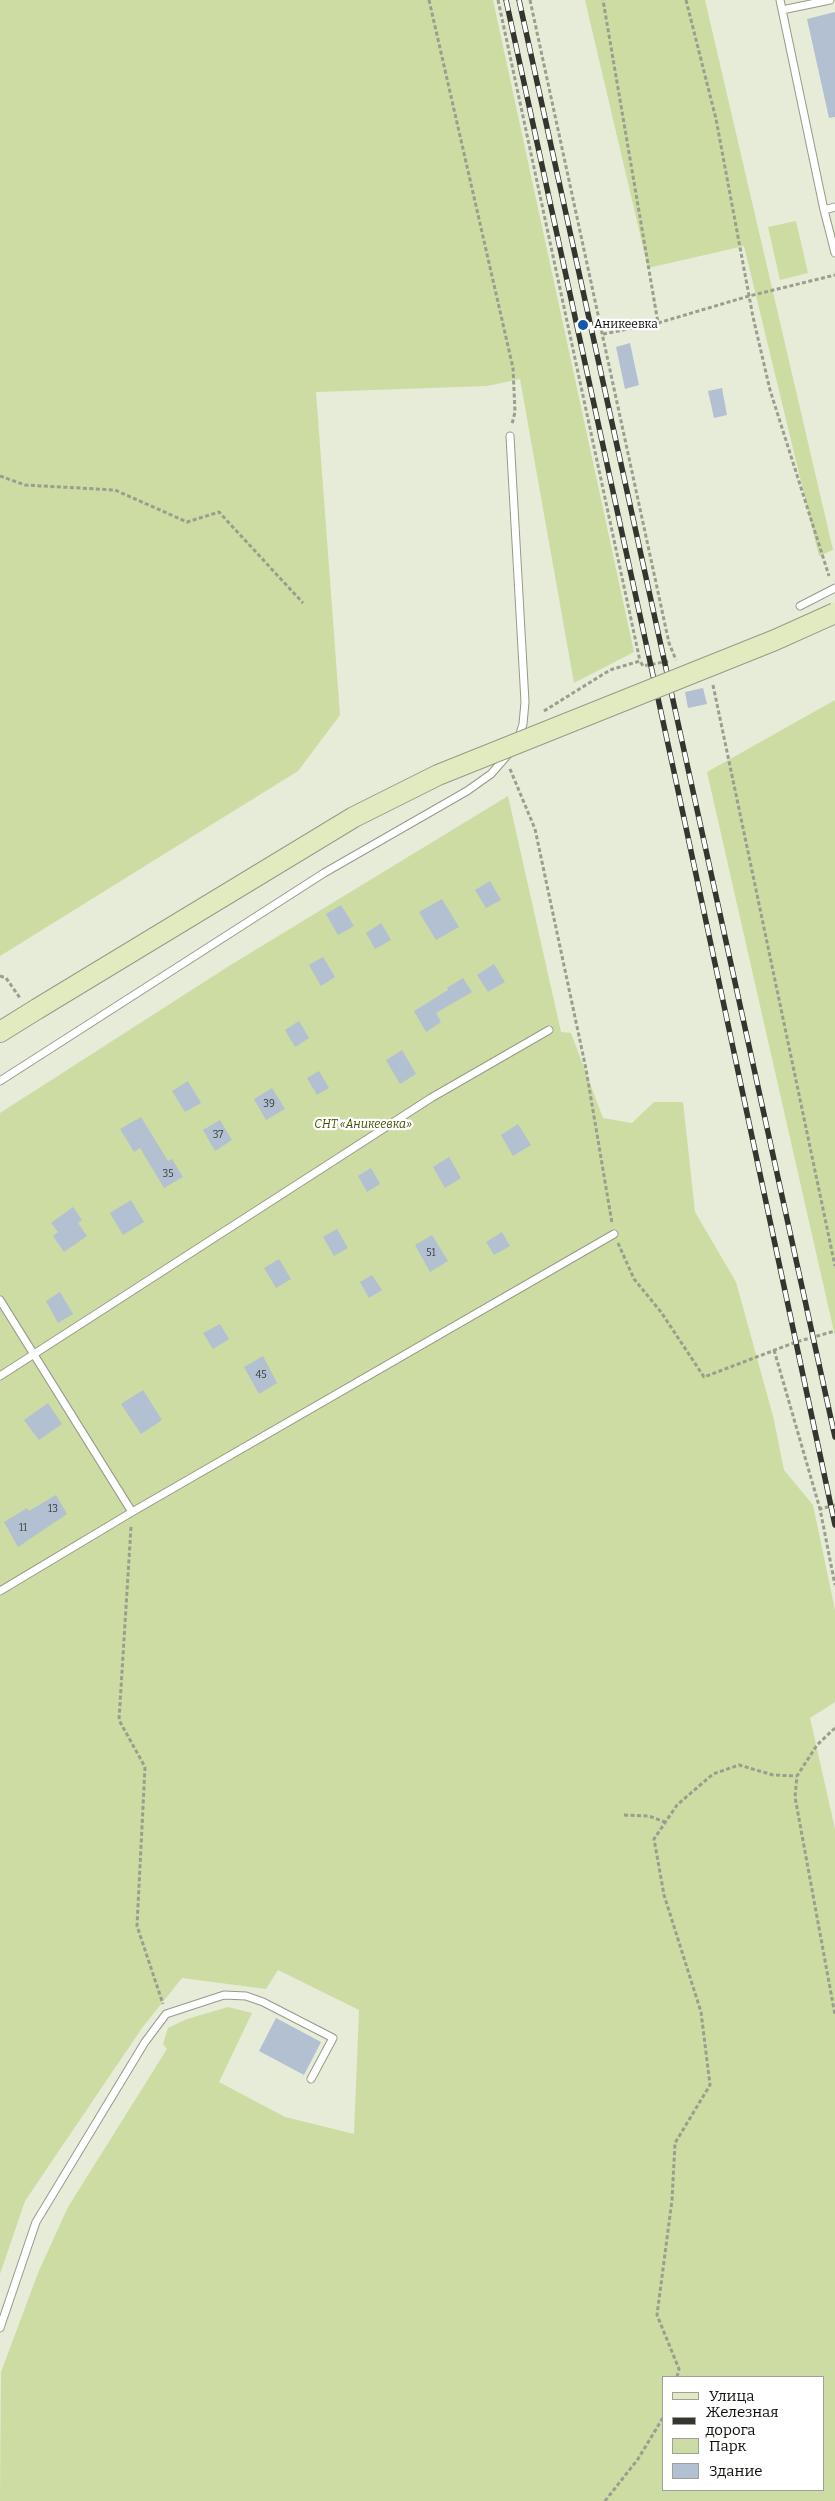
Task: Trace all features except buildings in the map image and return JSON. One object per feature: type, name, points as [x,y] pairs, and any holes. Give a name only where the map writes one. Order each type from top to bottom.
[{"type":"street","points":[[0,1032],[346,822],[438,774],[766,643],[835,613]]},
{"type":"lane","points":[[780,0],[824,210],[835,252]]},
{"type":"lane","points":[[782,10],[830,0]]},
{"type":"lane","points":[[824,210],[835,207]]},
{"type":"lane","points":[[0,1081],[324,873],[467,791],[506,760],[519,737],[523,724],[524,676],[510,436]]},
{"type":"lane","points":[[800,606],[835,588]]},
{"type":"lane","points":[[0,1376],[431,1098],[549,1030]]},
{"type":"lane","points":[[0,1591],[132,1512],[614,1234]]},
{"type":"lane","points":[[0,1300],[33,1356],[132,1512]]},
{"type":"lane","points":[[0,2328],[36,2222],[145,2042],[166,2014],[224,1995],[246,1996],[263,2002],[332,2038],[311,2079]]},
{"type":"path","points":[[429,0],[513,368],[515,412],[510,436]]},
{"type":"path","points":[[498,0],[640,661],[643,666],[674,660]]},
{"type":"path","points":[[530,0],[669,643]]},
{"type":"path","points":[[603,0],[658,323]]},
{"type":"path","points":[[686,0],[716,119],[749,296],[770,390],[829,576]]},
{"type":"path","points":[[602,334],[658,323],[749,296],[835,275]]},
{"type":"path","points":[[0,476],[25,485],[116,490],[186,522],[218,512],[303,603]]},
{"type":"path","points":[[523,724],[610,670],[640,661]]},
{"type":"path","points":[[714,686],[835,1266]]},
{"type":"path","points":[[506,760],[535,829],[586,1069],[614,1234],[634,1279],[661,1312],[704,1377],[774,1350],[835,1331]]},
{"type":"path","points":[[0,976],[6,978],[34,1011]]},
{"type":"path","points":[[774,1350],[820,1509],[835,1585]]},
{"type":"path","points":[[820,1509],[835,1505]]},
{"type":"path","points":[[132,1512],[119,1720],[145,1767],[137,1926],[166,2014]]},
{"type":"path","points":[[835,1728],[817,1745],[797,1776],[794,1797],[835,2015]]},
{"type":"path","points":[[677,2376],[679,2369],[657,2315],[672,2200],[674,2144],[710,2085],[701,2012],[664,1895],[654,1839],[676,1805],[713,1774],[739,1765],[773,1775],[797,1776]]},
{"type":"path","points":[[624,1815],[649,1816],[665,1822]]},
{"type":"path","points":[[605,2501],[638,2458],[662,2419]]},
{"type":"green space","points":[[0,0],[493,0],[634,652],[574,683],[520,379],[487,386],[316,392],[340,715],[298,771],[0,956]]},
{"type":"green space","points":[[585,0],[705,0],[833,550],[819,556],[744,246],[648,268]]},
{"type":"green space","points":[[796,221],[808,273],[780,280],[768,227]]},
{"type":"green space","points":[[835,700],[835,1336],[707,772]]},
{"type":"green space","name":"СНТ «Аникеевка»","points":[[508,796],[561,1032],[571,1033],[603,1118],[632,1123],[654,1102],[683,1102],[695,1212],[736,1282],[773,1416],[784,1470],[813,1505],[835,1610],[835,1702],[810,1718],[835,1829],[835,2501],[0,2501],[1,2372],[38,2273],[68,2207],[167,2049],[163,2044],[168,2028],[187,2019],[228,2007],[252,2013],[219,2082],[285,2117],[354,2134],[359,2010],[278,1970],[266,1989],[182,1978],[142,2028],[25,2201],[0,2274],[0,1113],[229,966]]},
{"type":"railway","points":[[506,0],[835,1525]]},
{"type":"railway","points":[[519,0],[835,1437]]},
{"type":"place","name":"Аникеевка","points":[[583,325]]}]
